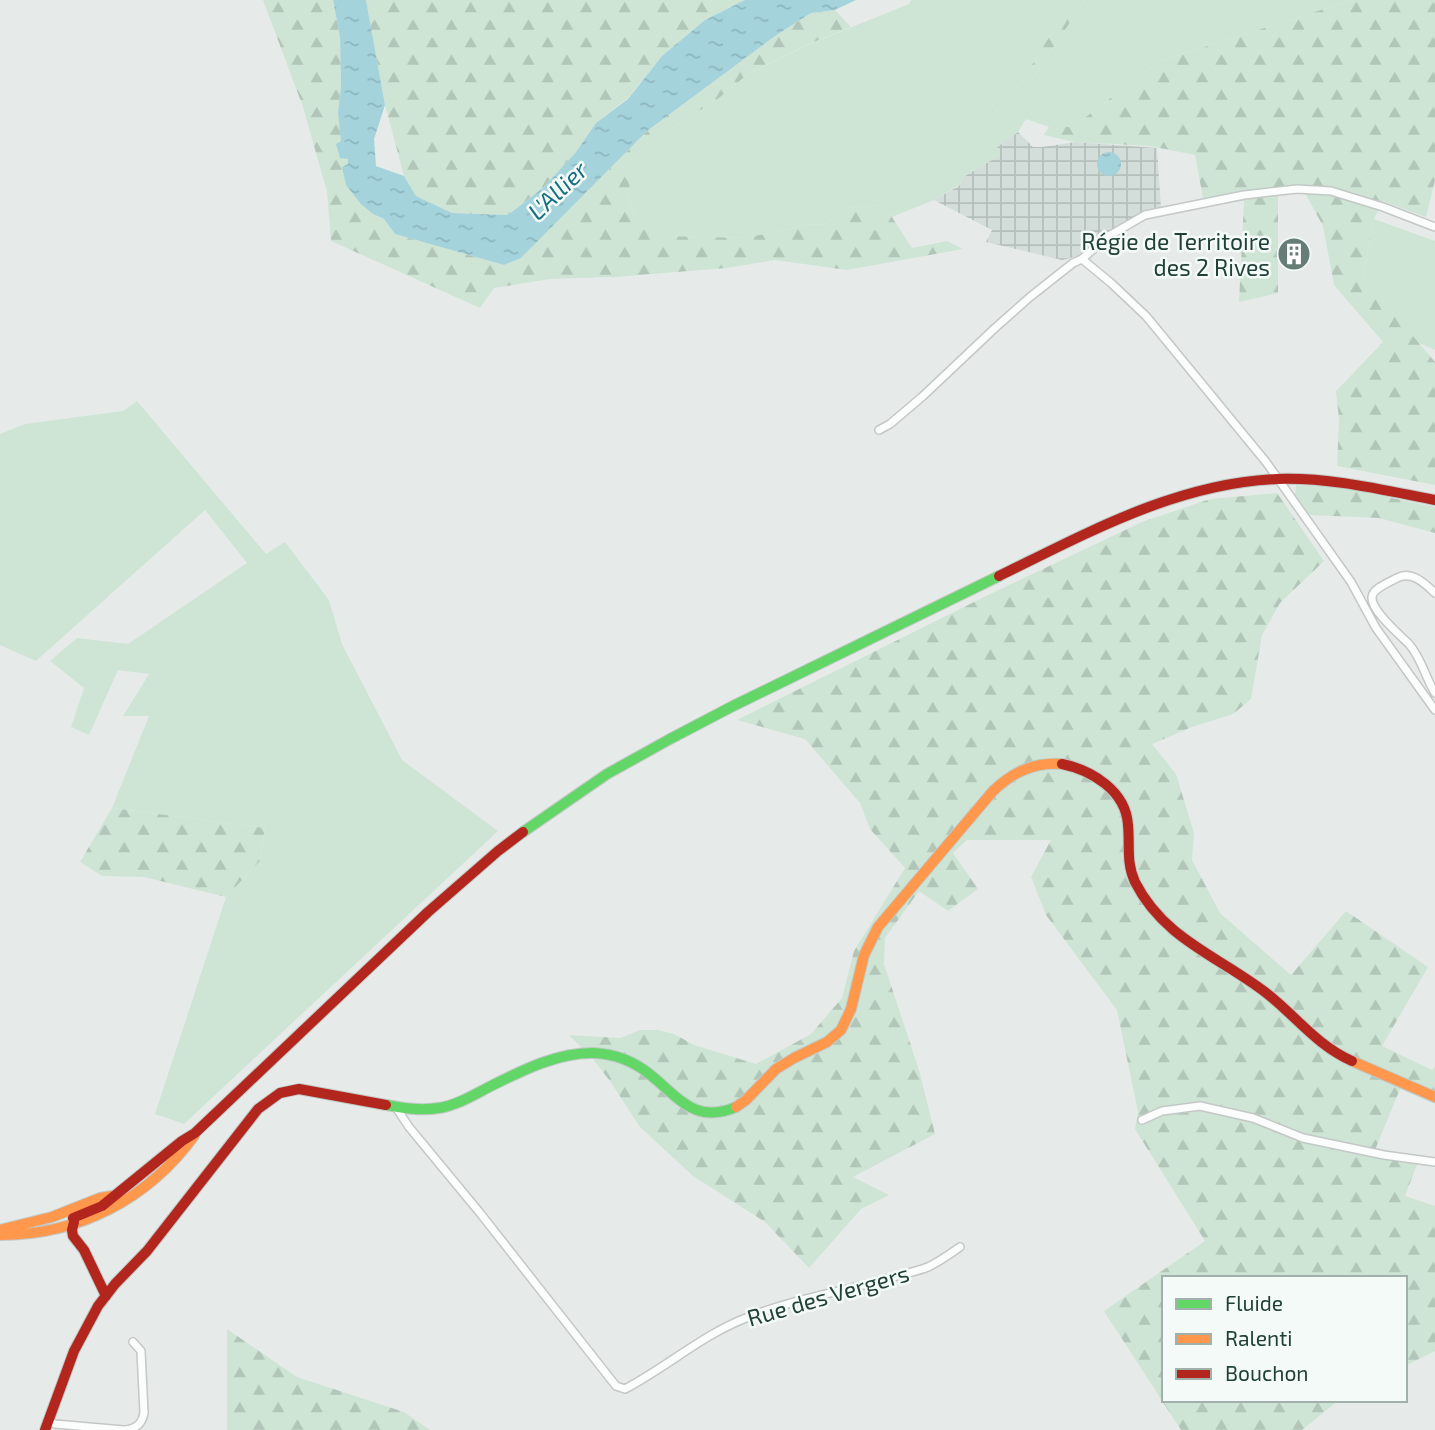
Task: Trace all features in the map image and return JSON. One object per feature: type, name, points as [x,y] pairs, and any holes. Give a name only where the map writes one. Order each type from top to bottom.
[{"type":"main road","points":[[73,1217],[100,1199],[113,1196],[131,1184],[195,1133],[462,881],[507,844],[576,794],[626,763],[744,701],[1100,527],[1170,498],[1225,485],[1279,478],[1338,482],[1435,500]]},
{"type":"main road","points":[[46,1425],[74,1351],[98,1306],[147,1251],[258,1109],[278,1094],[291,1089],[309,1090],[415,1109],[446,1108],[523,1071],[570,1056],[595,1053],[610,1055],[638,1066],[687,1106],[698,1111],[724,1112],[737,1107],[756,1093],[779,1068],[817,1048],[841,1030],[851,1011],[863,958],[872,936],[992,792],[1022,769],[1036,765],[1053,763],[1081,767],[1099,778],[1118,798],[1129,822],[1128,853],[1132,874],[1148,902],[1178,936],[1268,994],[1327,1048],[1435,1097]]},
{"type":"main road","points":[[0,1232],[33,1222],[112,1208],[162,1173],[187,1147],[195,1133]]},
{"type":"main road","points":[[73,1217],[81,1230],[84,1250],[106,1296]]},
{"type":"main road","points":[[97,1275],[115,1284]]},
{"type":"street","points":[[880,430],[915,402],[1030,297],[1107,237],[1145,215],[1244,195],[1297,189],[1331,191],[1435,227]]},
{"type":"street","points":[[1082,259],[1111,282],[1146,316],[1279,478],[1351,582],[1376,628],[1435,710]]},
{"type":"street","points":[[1435,593],[1423,582],[1407,575],[1383,586],[1372,596],[1385,620],[1418,656],[1435,692]]},
{"type":"street","name":"Rue des Vergers","points":[[395,1105],[409,1127],[481,1213],[616,1386],[625,1389],[708,1336],[744,1318],[781,1305],[881,1281],[929,1266],[960,1247]]},
{"type":"street","points":[[1142,1120],[1162,1111],[1200,1106],[1253,1118],[1303,1138],[1384,1155],[1435,1162]]},
{"type":"street","points":[[46,1425],[124,1430],[138,1426],[144,1413],[141,1351],[133,1342]]},
{"type":"shaded area","points":[[1018,132],[1033,147],[1075,142],[1157,148],[1161,207],[1144,211],[1105,235],[1083,255],[1062,260],[986,242],[992,230],[934,200],[959,186],[963,177],[1000,155],[997,147]]},
{"type":"green space","points":[[263,0],[333,0],[340,37],[341,86],[338,112],[348,164],[373,214],[384,219],[395,234],[504,265],[521,258],[647,131],[778,34],[811,13],[835,10],[851,27],[748,74],[719,98],[654,140],[632,173],[628,196],[636,225],[664,236],[746,238],[806,225],[824,224],[850,208],[882,205],[912,248],[947,241],[963,249],[847,270],[775,260],[727,268],[550,279],[494,288],[480,308],[331,241],[327,192],[303,107]]},
{"type":"green space","points":[[366,0],[745,0],[705,20],[662,56],[628,98],[596,123],[576,152],[544,187],[508,215],[452,213],[416,196],[404,176],[385,105]]},
{"type":"green space","points":[[911,0],[1074,0],[1021,83],[992,105],[1000,114],[1017,102],[1085,0],[1352,0],[1157,62],[1073,127],[1049,127],[1026,119],[1018,132],[997,147],[1000,155],[963,177],[959,185],[934,200],[892,217],[882,205],[850,208],[824,224],[806,225],[746,238],[663,236],[636,225],[628,196],[632,173],[654,140],[719,98],[748,74],[810,44],[909,4]]},
{"type":"green space","points":[[1074,0],[1085,0],[1017,102],[1000,114],[992,105],[1021,83]]},
{"type":"green space","points":[[1352,0],[1435,0],[1435,180],[1426,217],[1383,201],[1374,219],[1363,277],[1435,362],[1435,485],[1337,466],[1339,420],[1336,391],[1383,342],[1334,285],[1323,226],[1305,193],[1278,195],[1278,293],[1239,302],[1244,201],[1204,203],[1195,155],[1150,146],[1075,142],[1044,135],[1049,127],[1073,127],[1157,62]]},
{"type":"green space","points":[[1374,219],[1435,241],[1435,350],[1417,342],[1363,277]]},
{"type":"green space","points":[[137,401],[266,554],[285,542],[329,600],[342,644],[402,760],[498,831],[184,1124],[155,1114],[226,897],[260,861],[265,828],[112,808],[149,716],[123,716],[149,674],[118,670],[89,735],[71,727],[84,688],[50,661],[77,638],[128,644],[247,563],[205,510],[36,661],[0,645],[0,434],[25,424],[123,411]]},
{"type":"green space","points":[[1296,485],[1338,487],[1435,507],[1435,533],[1379,518],[1310,515],[1295,495]]},
{"type":"green space","points":[[1277,493],[1324,561],[1280,603],[1262,635],[1251,699],[1233,714],[1152,744],[1176,774],[1194,833],[1192,860],[1220,913],[1291,975],[1346,911],[1428,967],[1382,1046],[1432,1070],[1435,1066],[1435,1104],[1400,1089],[1375,1150],[1420,1157],[1405,1196],[1435,1206],[1435,1351],[1407,1365],[1407,1276],[1162,1276],[1162,1401],[1104,1311],[1205,1241],[1135,1129],[1138,1112],[1117,1010],[1046,915],[1031,877],[1051,840],[967,840],[953,853],[978,889],[948,911],[919,891],[885,938],[884,964],[919,1070],[935,1134],[853,1177],[889,1195],[861,1209],[809,1268],[765,1222],[693,1176],[640,1127],[610,1081],[569,1035],[620,1038],[640,1030],[658,1030],[674,1034],[694,1045],[756,1064],[811,1034],[842,998],[854,951],[905,868],[870,829],[860,803],[805,739],[737,720],[1142,522],[1210,499]]},
{"type":"green space","points":[[112,808],[265,828],[260,861],[226,897],[144,877],[102,876],[80,862]]},
{"type":"green space","points":[[227,1329],[297,1377],[404,1412],[430,1430],[227,1430]]},
{"type":"green space","points":[[1163,1402],[1337,1402],[1302,1430],[1181,1430]]},
{"type":"water","name":"L'Allier","points":[[333,0],[366,0],[385,105],[374,139],[376,166],[404,176],[416,196],[452,213],[508,215],[544,187],[576,152],[596,123],[628,99],[662,56],[705,20],[745,0],[856,0],[835,10],[811,13],[778,34],[647,131],[521,258],[504,265],[395,234],[384,219],[361,204],[346,185],[342,167],[348,164],[348,159],[340,158],[336,144],[341,141],[338,112],[341,86],[340,37]]},
{"type":"water","points":[[1109,152],[1117,156],[1121,164],[1117,172],[1109,176],[1101,172],[1097,164],[1101,156]]},
{"type":"traffic: fast","points":[[523,832],[607,774],[670,739],[999,576]]},
{"type":"traffic: fast","points":[[386,1105],[419,1109],[446,1107],[542,1063],[568,1055],[594,1053],[616,1057],[636,1065],[678,1099],[698,1110],[709,1113],[736,1107]]},
{"type":"traffic: slow","points":[[736,1107],[776,1069],[827,1042],[841,1030],[851,1009],[864,955],[878,927],[993,791],[1008,778],[1024,770],[1042,765],[1062,764]]},
{"type":"traffic: slow","points":[[1352,1061],[1435,1097]]},
{"type":"traffic: slow","points":[[0,1235],[57,1228],[109,1209],[155,1178],[194,1136]]},
{"type":"traffic: slow","points":[[0,1230],[52,1217],[112,1196]]},
{"type":"traffic: jam","points":[[999,576],[1099,527],[1134,513],[1168,500],[1240,483],[1277,479],[1317,480],[1435,500]]},
{"type":"traffic: jam","points":[[1062,764],[1096,777],[1106,784],[1121,802],[1128,825],[1132,875],[1147,902],[1161,918],[1193,945],[1265,992],[1327,1047],[1352,1061]]},
{"type":"traffic: jam","points":[[73,1218],[102,1206],[195,1133],[428,912],[523,832]]},
{"type":"traffic: jam","points":[[45,1430],[74,1351],[98,1306],[147,1251],[258,1109],[280,1093],[299,1089],[386,1105]]},
{"type":"traffic: jam","points":[[74,1222],[73,1236],[84,1250],[106,1296]]},
{"type":"place","name":"Régie de Territoire des 2 Rives","points":[[1294,254]]}]
